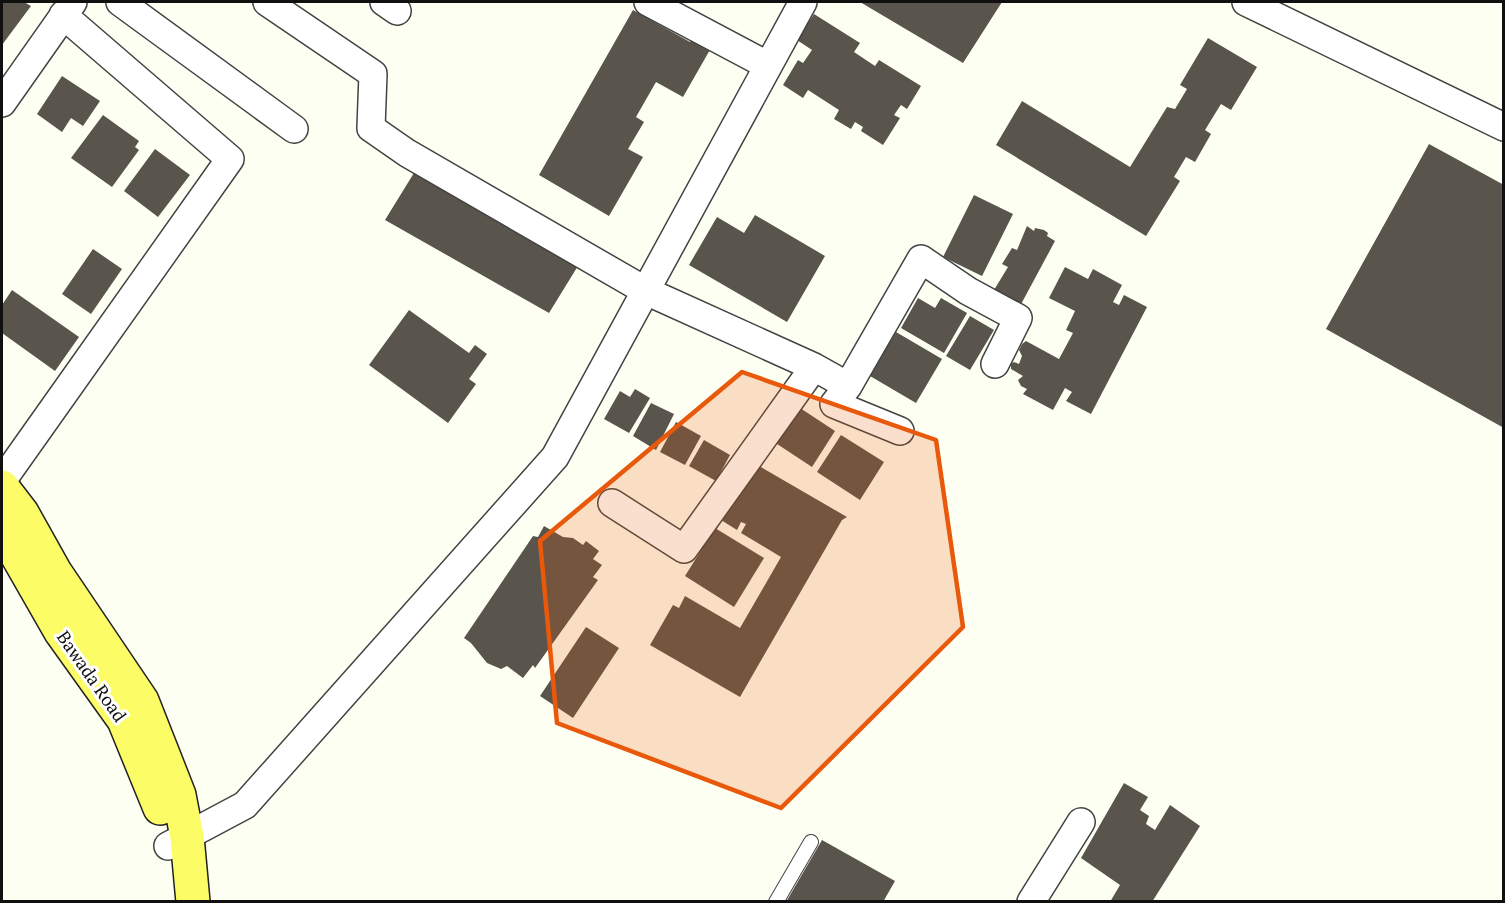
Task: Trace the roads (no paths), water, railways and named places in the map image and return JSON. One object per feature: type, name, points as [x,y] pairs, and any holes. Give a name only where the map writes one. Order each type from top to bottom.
[{"type":"main road","points":[[2,487],[22,513],[56,572],[142,701],[179,795],[177,841],[193,902]]},
{"type":"main road","name":"Bawada Road","points":[[2,529],[61,632],[124,720],[177,841],[171,902]]},
{"type":"street","points":[[120,2],[294,129]]},
{"type":"street","points":[[267,2],[373,74],[371,128],[407,153],[646,291],[814,367],[848,386]]},
{"type":"street","points":[[652,2],[767,65]]},
{"type":"street","points":[[177,841],[244,806],[555,457],[803,2]]},
{"type":"street","points":[[1246,2],[1503,127]]},
{"type":"street","points":[[2,103],[68,8],[230,159],[2,481]]},
{"type":"street","points":[[900,431],[834,404],[848,386],[921,259],[968,291],[1018,318],[995,364]]},
{"type":"street","points":[[612,503],[684,549],[814,367]]},
{"type":"street","points":[[1031,902],[1081,822]]},
{"type":"lane","points":[[776,902],[811,842]]}]
